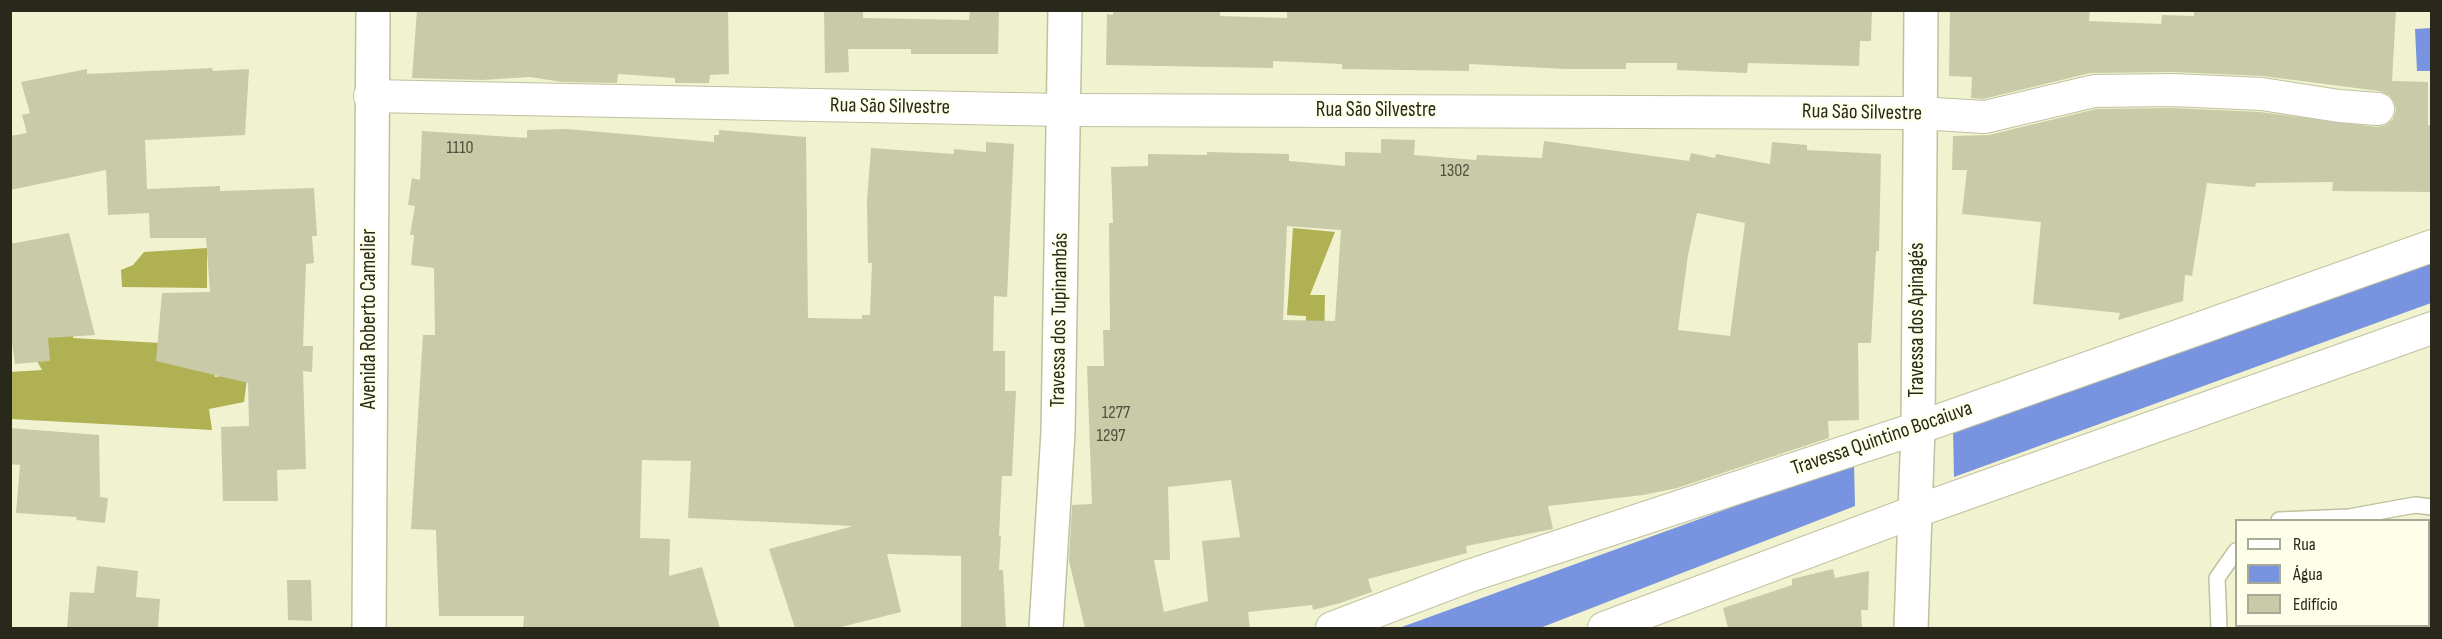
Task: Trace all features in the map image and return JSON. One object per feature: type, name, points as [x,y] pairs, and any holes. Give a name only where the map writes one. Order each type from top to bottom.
[{"type":"street","name":"Avenida Roberto Camelier","points":[[369,628],[370,96],[373,10]]},
{"type":"street","name":"Travessa dos Tupinambás","points":[[1047,628],[1058,432],[1065,10]]},
{"type":"street","name":"Travessa dos Apinagés","points":[[1911,628],[1918,428],[1918,113],[1921,10]]},
{"type":"street","name":"Rua São Silvestre","points":[[370,96],[1063,110],[1918,113],[1985,117],[2094,91],[2173,90],[2262,94],[2378,110]]},
{"type":"street","name":"Travessa Quintino Bocaiuva","points":[[1332,628],[1470,576],[1918,428],[2432,246]]},
{"type":"street","points":[[1604,628],[1914,512],[2432,328]]},
{"type":"lane","points":[[2302,519],[2349,517],[2415,505],[2432,507]]},
{"type":"lane","points":[[2219,628],[2217,578],[2235,552]]},
{"type":"shaded area","points":[[1293,228],[1335,232],[1310,295],[1325,295],[1324,343],[1305,341],[1306,316],[1287,315]]},
{"type":"shaded area","points":[[207,248],[207,288],[122,287],[121,270],[133,265],[144,252]]},
{"type":"shaded area","points":[[77,313],[73,338],[212,346],[215,377],[248,371],[244,402],[209,409],[212,430],[11,419],[10,372],[42,370],[25,339]]},
{"type":"water","points":[[2431,28],[2431,71],[2417,71],[2415,29]]},
{"type":"water","points":[[2431,258],[2431,303],[1954,477],[1953,428]]},
{"type":"water","points":[[1854,463],[1855,506],[1540,628],[1399,628]]},
{"type":"building","points":[[417,10],[728,10],[729,74],[710,75],[709,83],[675,83],[675,78],[618,74],[617,83],[562,82],[530,77],[482,80],[412,78]]},
{"type":"building","points":[[824,10],[863,10],[863,18],[969,20],[970,10],[999,10],[998,54],[911,54],[911,49],[848,49],[849,72],[825,73]]},
{"type":"building","points":[[1113,10],[1220,10],[1220,16],[1287,18],[1287,10],[1872,10],[1871,41],[1860,41],[1859,66],[1748,63],[1747,73],[1677,70],[1677,63],[1626,63],[1626,69],[1566,69],[1469,64],[1469,71],[1342,69],[1342,64],[1273,61],[1273,68],[1106,65],[1107,14],[1113,15]]},
{"type":"building","points":[[1950,10],[2090,10],[2089,21],[2161,24],[2162,15],[2194,16],[2194,10],[2396,10],[2392,81],[2428,82],[2428,125],[2432,125],[2432,192],[2332,191],[2333,182],[2256,183],[2255,187],[2207,183],[2192,276],[2185,275],[2183,301],[2118,320],[2120,313],[2033,304],[2041,222],[1962,214],[1967,170],[1952,170],[1953,136],[1989,135],[2096,109],[2173,108],[2260,112],[2377,127],[2386,125],[2393,119],[2396,110],[2394,102],[2389,95],[2379,91],[2263,76],[2173,72],[2090,73],[1983,99],[1971,98],[1972,77],[1949,76]]},
{"type":"building","points":[[212,68],[213,71],[249,69],[245,135],[145,140],[147,189],[220,186],[220,191],[314,188],[317,236],[312,236],[314,263],[306,264],[303,346],[313,346],[312,372],[303,371],[306,469],[277,470],[278,501],[223,501],[221,427],[249,426],[248,383],[156,361],[162,293],[210,292],[206,238],[150,238],[149,213],[108,215],[106,170],[10,190],[10,136],[27,133],[22,115],[30,113],[21,82],[87,69],[87,74]]},
{"type":"building","points":[[567,129],[714,142],[714,135],[719,135],[719,130],[806,137],[808,318],[862,319],[862,315],[870,315],[872,263],[868,263],[867,201],[871,148],[954,154],[954,149],[986,152],[986,142],[1014,144],[1007,297],[994,296],[993,351],[1005,351],[1005,391],[1016,391],[1012,476],[1002,476],[999,536],[1001,536],[999,570],[1003,570],[1006,628],[961,628],[961,556],[887,554],[901,612],[837,628],[795,628],[769,549],[853,526],[688,518],[691,461],[642,460],[640,538],[670,539],[669,576],[702,567],[720,628],[523,628],[524,616],[439,616],[436,530],[411,529],[423,335],[435,335],[434,268],[411,265],[414,235],[410,235],[415,206],[408,205],[412,178],[420,180],[422,131],[527,138],[527,130]]},
{"type":"building","points":[[1381,139],[1415,140],[1414,155],[1476,160],[1477,155],[1542,158],[1544,141],[1689,161],[1691,153],[1715,158],[1716,154],[1770,164],[1772,142],[1807,145],[1807,150],[1881,154],[1879,251],[1876,251],[1871,343],[1858,343],[1859,420],[1828,421],[1829,438],[1677,488],[1643,495],[1548,506],[1553,529],[1466,546],[1467,553],[1368,579],[1372,592],[1340,603],[1313,610],[1312,605],[1248,612],[1250,628],[1085,628],[1069,561],[1072,505],[1092,504],[1087,366],[1104,366],[1103,330],[1110,330],[1109,223],[1113,223],[1111,167],[1148,166],[1148,154],[1207,155],[1207,152],[1289,154],[1289,161],[1345,166],[1345,152],[1381,153]],"holes":[[[1697,213],[1745,223],[1730,336],[1678,330],[1688,255]],[[1287,226],[1341,230],[1335,321],[1283,320]],[[1231,480],[1240,537],[1202,541],[1208,601],[1164,612],[1154,560],[1170,560],[1168,487]]]},
{"type":"building","points":[[69,233],[95,335],[48,338],[50,361],[15,364],[10,330],[10,244]]},
{"type":"building","points":[[10,428],[99,435],[100,497],[108,498],[105,523],[76,520],[77,517],[16,513],[20,465],[10,464]]},
{"type":"building","points":[[97,566],[138,571],[136,597],[160,599],[158,628],[67,628],[70,592],[94,593]]},
{"type":"building","points":[[1833,569],[1835,578],[1869,571],[1868,610],[1861,610],[1862,628],[1728,628],[1723,608],[1792,585],[1792,579]]},
{"type":"building","points":[[287,580],[311,580],[312,621],[288,620]]}]
